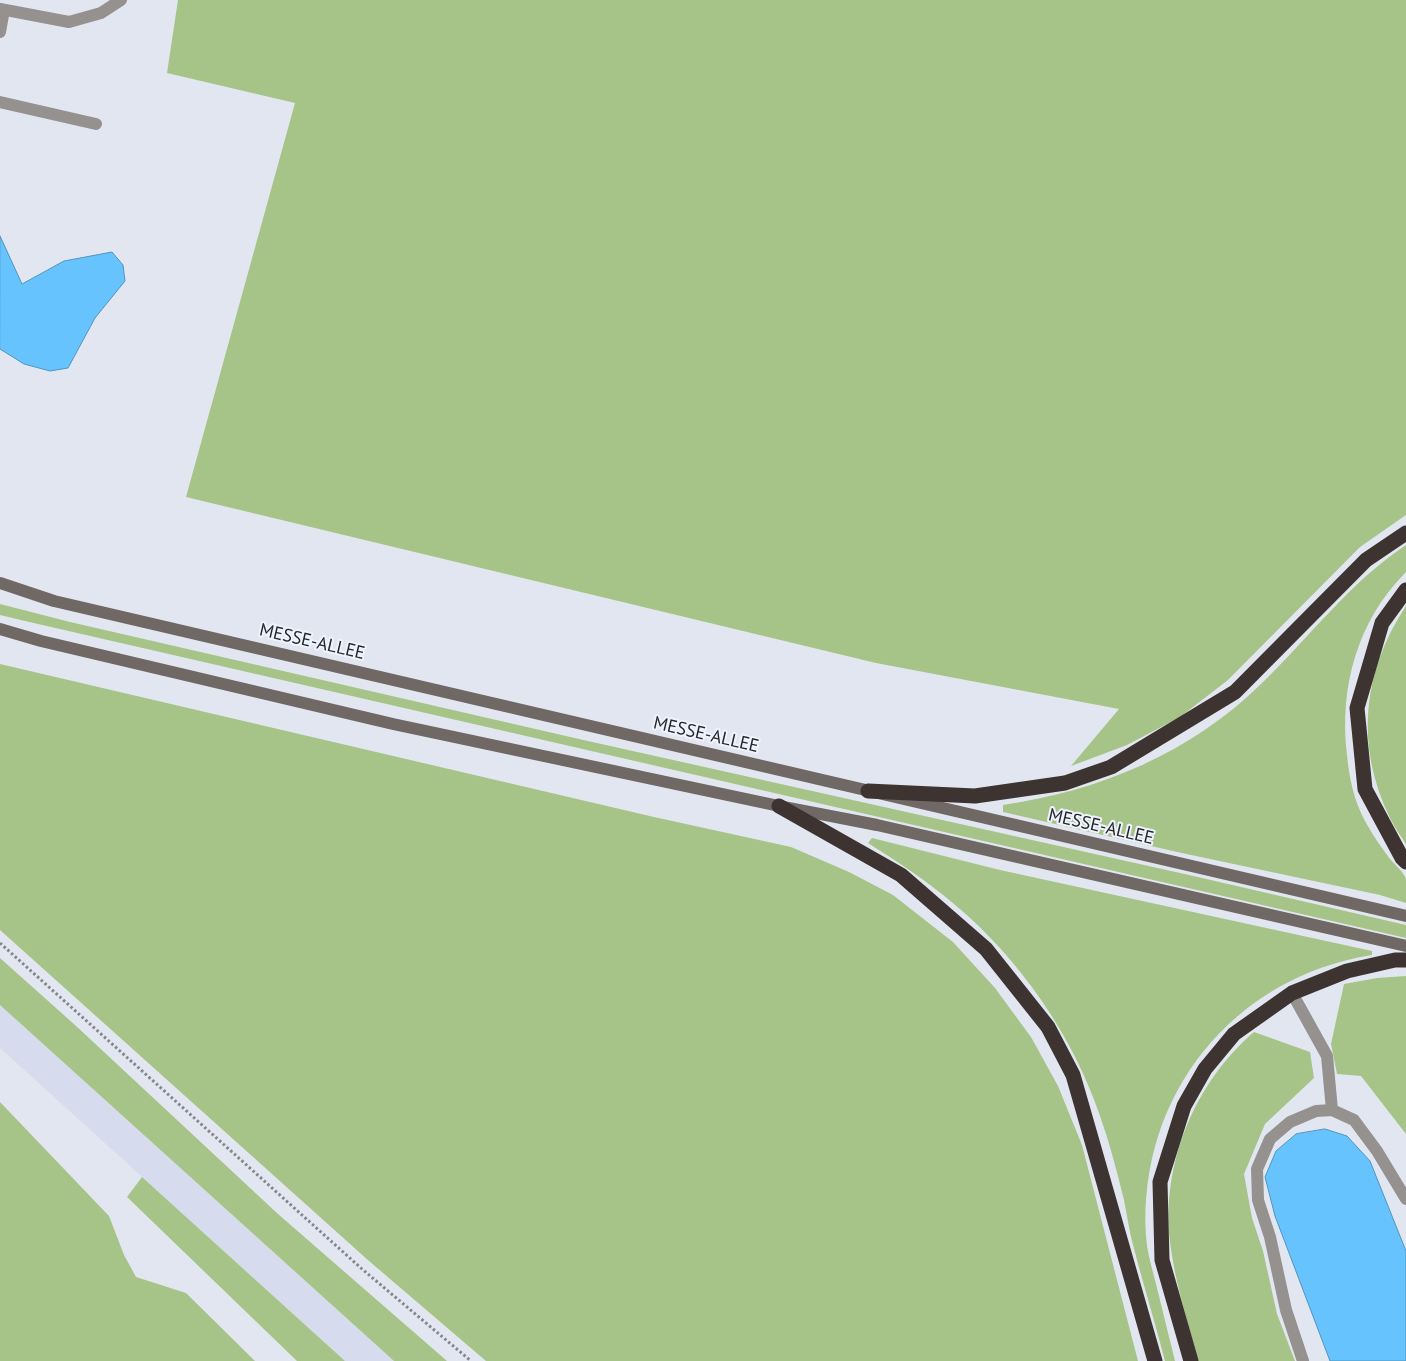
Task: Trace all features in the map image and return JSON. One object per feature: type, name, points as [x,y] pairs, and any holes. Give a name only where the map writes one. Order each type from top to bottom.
[{"type":"highway","points":[[868,791],[975,796],[1066,784],[1111,767],[1234,692],[1366,560],[1406,533]]},
{"type":"highway","points":[[1406,590],[1382,623],[1357,708],[1365,789],[1402,858],[1406,862]]},
{"type":"highway","points":[[779,806],[901,875],[986,949],[1048,1027],[1073,1075],[1155,1361]]},
{"type":"highway","points":[[1191,1361],[1162,1260],[1160,1182],[1184,1106],[1206,1069],[1234,1034],[1292,993],[1347,971],[1395,960],[1406,960]]},
{"type":"main road","name":"MESSE-ALLEE","points":[[0,583],[54,601],[457,693],[1406,916]]},
{"type":"main road","points":[[0,629],[40,641],[393,724],[886,827],[1406,946]]},
{"type":"lane","points":[[0,32],[2,9],[69,22],[101,13],[121,0]]},
{"type":"lane","points":[[0,102],[96,124]]},
{"type":"lane","points":[[1292,993],[1327,1056],[1332,1110]]},
{"type":"lane","points":[[1303,1361],[1286,1310],[1270,1237],[1258,1200],[1257,1169],[1270,1139],[1290,1122],[1316,1112],[1332,1110],[1354,1120],[1377,1151],[1406,1199]]},
{"type":"path","points":[[0,943],[362,1268],[471,1361]]},
{"type":"shaded area","points":[[0,1005],[394,1361],[345,1361],[0,1048]]},
{"type":"green space","points":[[178,0],[1406,0],[1406,515],[1360,547],[1228,680],[1180,717],[1127,745],[1071,766],[1119,709],[876,663],[186,497],[295,103],[167,73]]},
{"type":"green space","points":[[1406,545],[1406,572],[1389,591],[1375,612],[1355,657],[1349,681],[1345,730],[1349,772],[1358,805],[1377,840],[1405,877],[1406,903],[1380,895],[1177,852],[1003,812],[1003,805],[1039,799],[1108,779],[1174,749],[1205,730],[1261,684],[1366,576]]},
{"type":"green space","points":[[0,604],[70,622],[579,739],[1406,925],[1406,938],[25,621],[0,615]]},
{"type":"green space","points":[[1406,606],[1406,844],[1392,821],[1379,791],[1368,737],[1368,710],[1372,683],[1380,657],[1391,631]]},
{"type":"green space","points":[[0,664],[654,817],[791,847],[849,872],[893,895],[953,942],[995,988],[1031,1037],[1058,1086],[1082,1145],[1138,1361],[486,1361],[369,1261],[0,930]]},
{"type":"green space","points":[[872,838],[1000,870],[1372,951],[1372,955],[1322,968],[1277,988],[1237,1016],[1204,1051],[1177,1091],[1158,1136],[1148,1184],[1146,1236],[1150,1262],[1175,1361],[1165,1361],[1133,1245],[1116,1168],[1100,1116],[1089,1086],[1059,1028],[1042,1001],[1001,949],[954,904],[933,887],[868,843]]},
{"type":"green space","points":[[0,958],[75,1025],[278,1214],[447,1361],[394,1361],[0,1005]]},
{"type":"green space","points":[[1406,976],[1406,1134],[1361,1076],[1337,1074],[1331,1044],[1344,984],[1377,978]]},
{"type":"green space","points":[[1254,1032],[1310,1052],[1314,1078],[1265,1124],[1244,1174],[1252,1218],[1263,1251],[1277,1314],[1295,1361],[1198,1361],[1172,1257],[1169,1213],[1171,1183],[1177,1154],[1186,1126],[1199,1100],[1233,1052]]},
{"type":"green space","points":[[0,1102],[109,1216],[124,1255],[136,1277],[186,1293],[255,1361],[0,1361]]},
{"type":"green space","points":[[142,1177],[345,1361],[297,1361],[127,1197]]},
{"type":"water","points":[[0,236],[22,284],[64,261],[112,252],[123,265],[125,281],[95,318],[68,368],[50,371],[24,364],[0,349]]},
{"type":"water","points":[[1325,1129],[1347,1136],[1370,1161],[1406,1251],[1406,1361],[1330,1361],[1275,1216],[1265,1177],[1276,1151],[1296,1134]]}]
